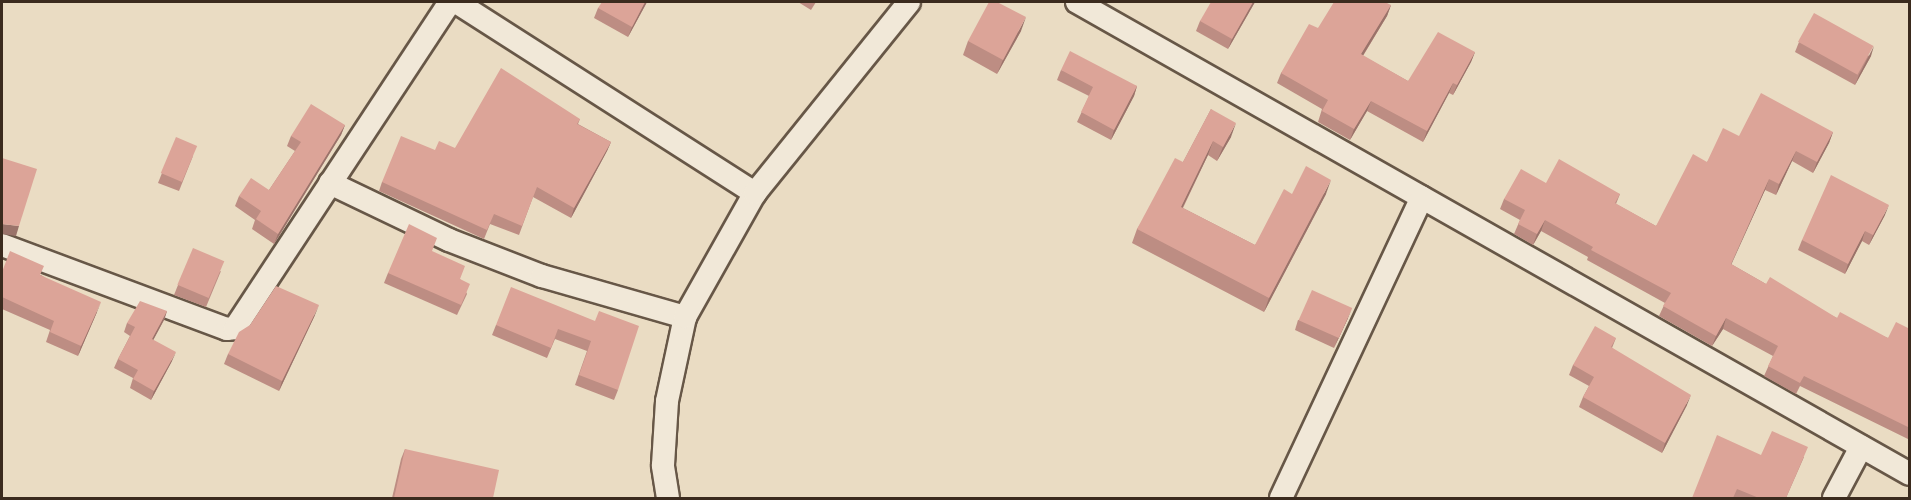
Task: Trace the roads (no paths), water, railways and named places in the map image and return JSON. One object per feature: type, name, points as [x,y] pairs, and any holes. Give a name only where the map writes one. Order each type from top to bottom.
[{"type":"street","points":[[2,245],[227,329],[235,328],[450,2]]},
{"type":"street","points":[[456,2],[755,193]]},
{"type":"street","points":[[668,498],[663,465],[667,401],[685,317],[755,193],[909,2]]},
{"type":"street","points":[[1077,2],[1910,474]]},
{"type":"street","points":[[330,183],[449,240],[542,276],[685,317]]},
{"type":"street","points":[[1281,498],[1422,197]]},
{"type":"street","points":[[1834,498],[1861,447]]}]
